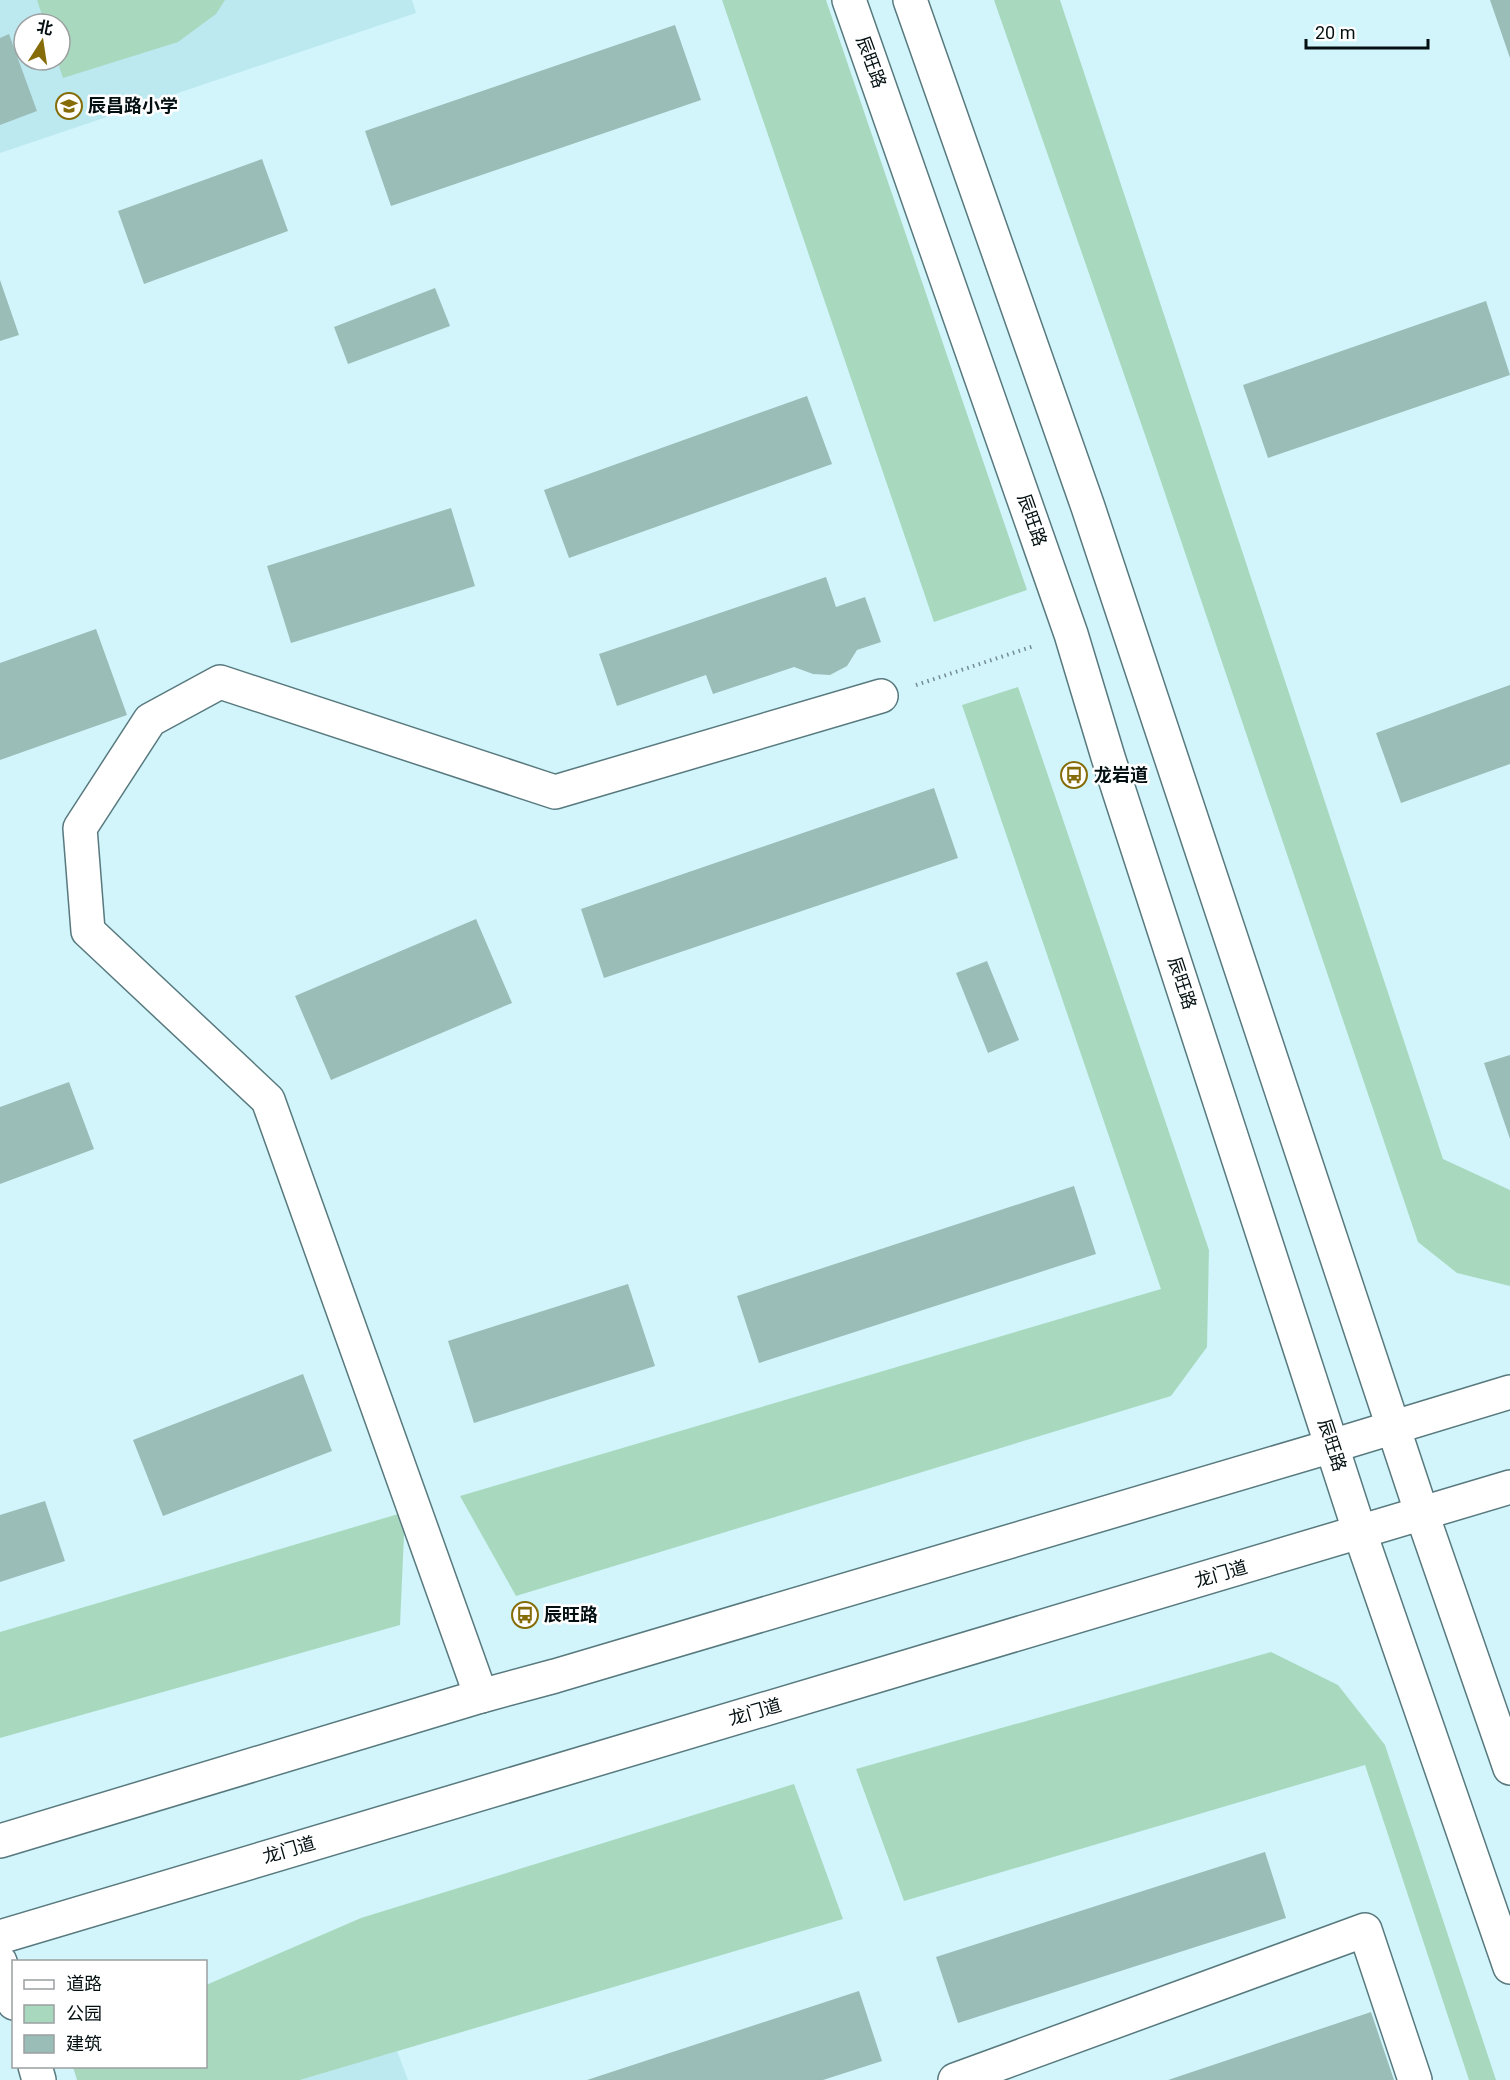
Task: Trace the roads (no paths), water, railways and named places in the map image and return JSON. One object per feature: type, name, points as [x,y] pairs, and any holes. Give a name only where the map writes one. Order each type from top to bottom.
[{"type":"street","name":"辰旺路","points":[[849,0],[1071,634],[1108,757],[1360,1533],[1510,1967]]},
{"type":"street","points":[[910,0],[1092,518],[1415,1421],[1422,1514],[1510,1768]]},
{"type":"street","points":[[481,1696],[268,1100],[88,931],[80,828],[150,720],[220,682],[555,792],[881,696]]},
{"type":"street","points":[[0,1841],[481,1696],[1510,1392]]},
{"type":"street","points":[[1213,1485],[1332,1446]]},
{"type":"street","name":"龙门道","points":[[0,1937],[1510,1487]]},
{"type":"street","points":[[956,2080],[1365,1930],[1415,2080]]},
{"type":"street","points":[[0,1962],[12,1997]]},
{"type":"place","name":"辰昌路小学","points":[[69,106]]},
{"type":"place","name":"龙岩道","points":[[1074,775]]},
{"type":"place","name":"辰旺路","points":[[525,1615]]}]
